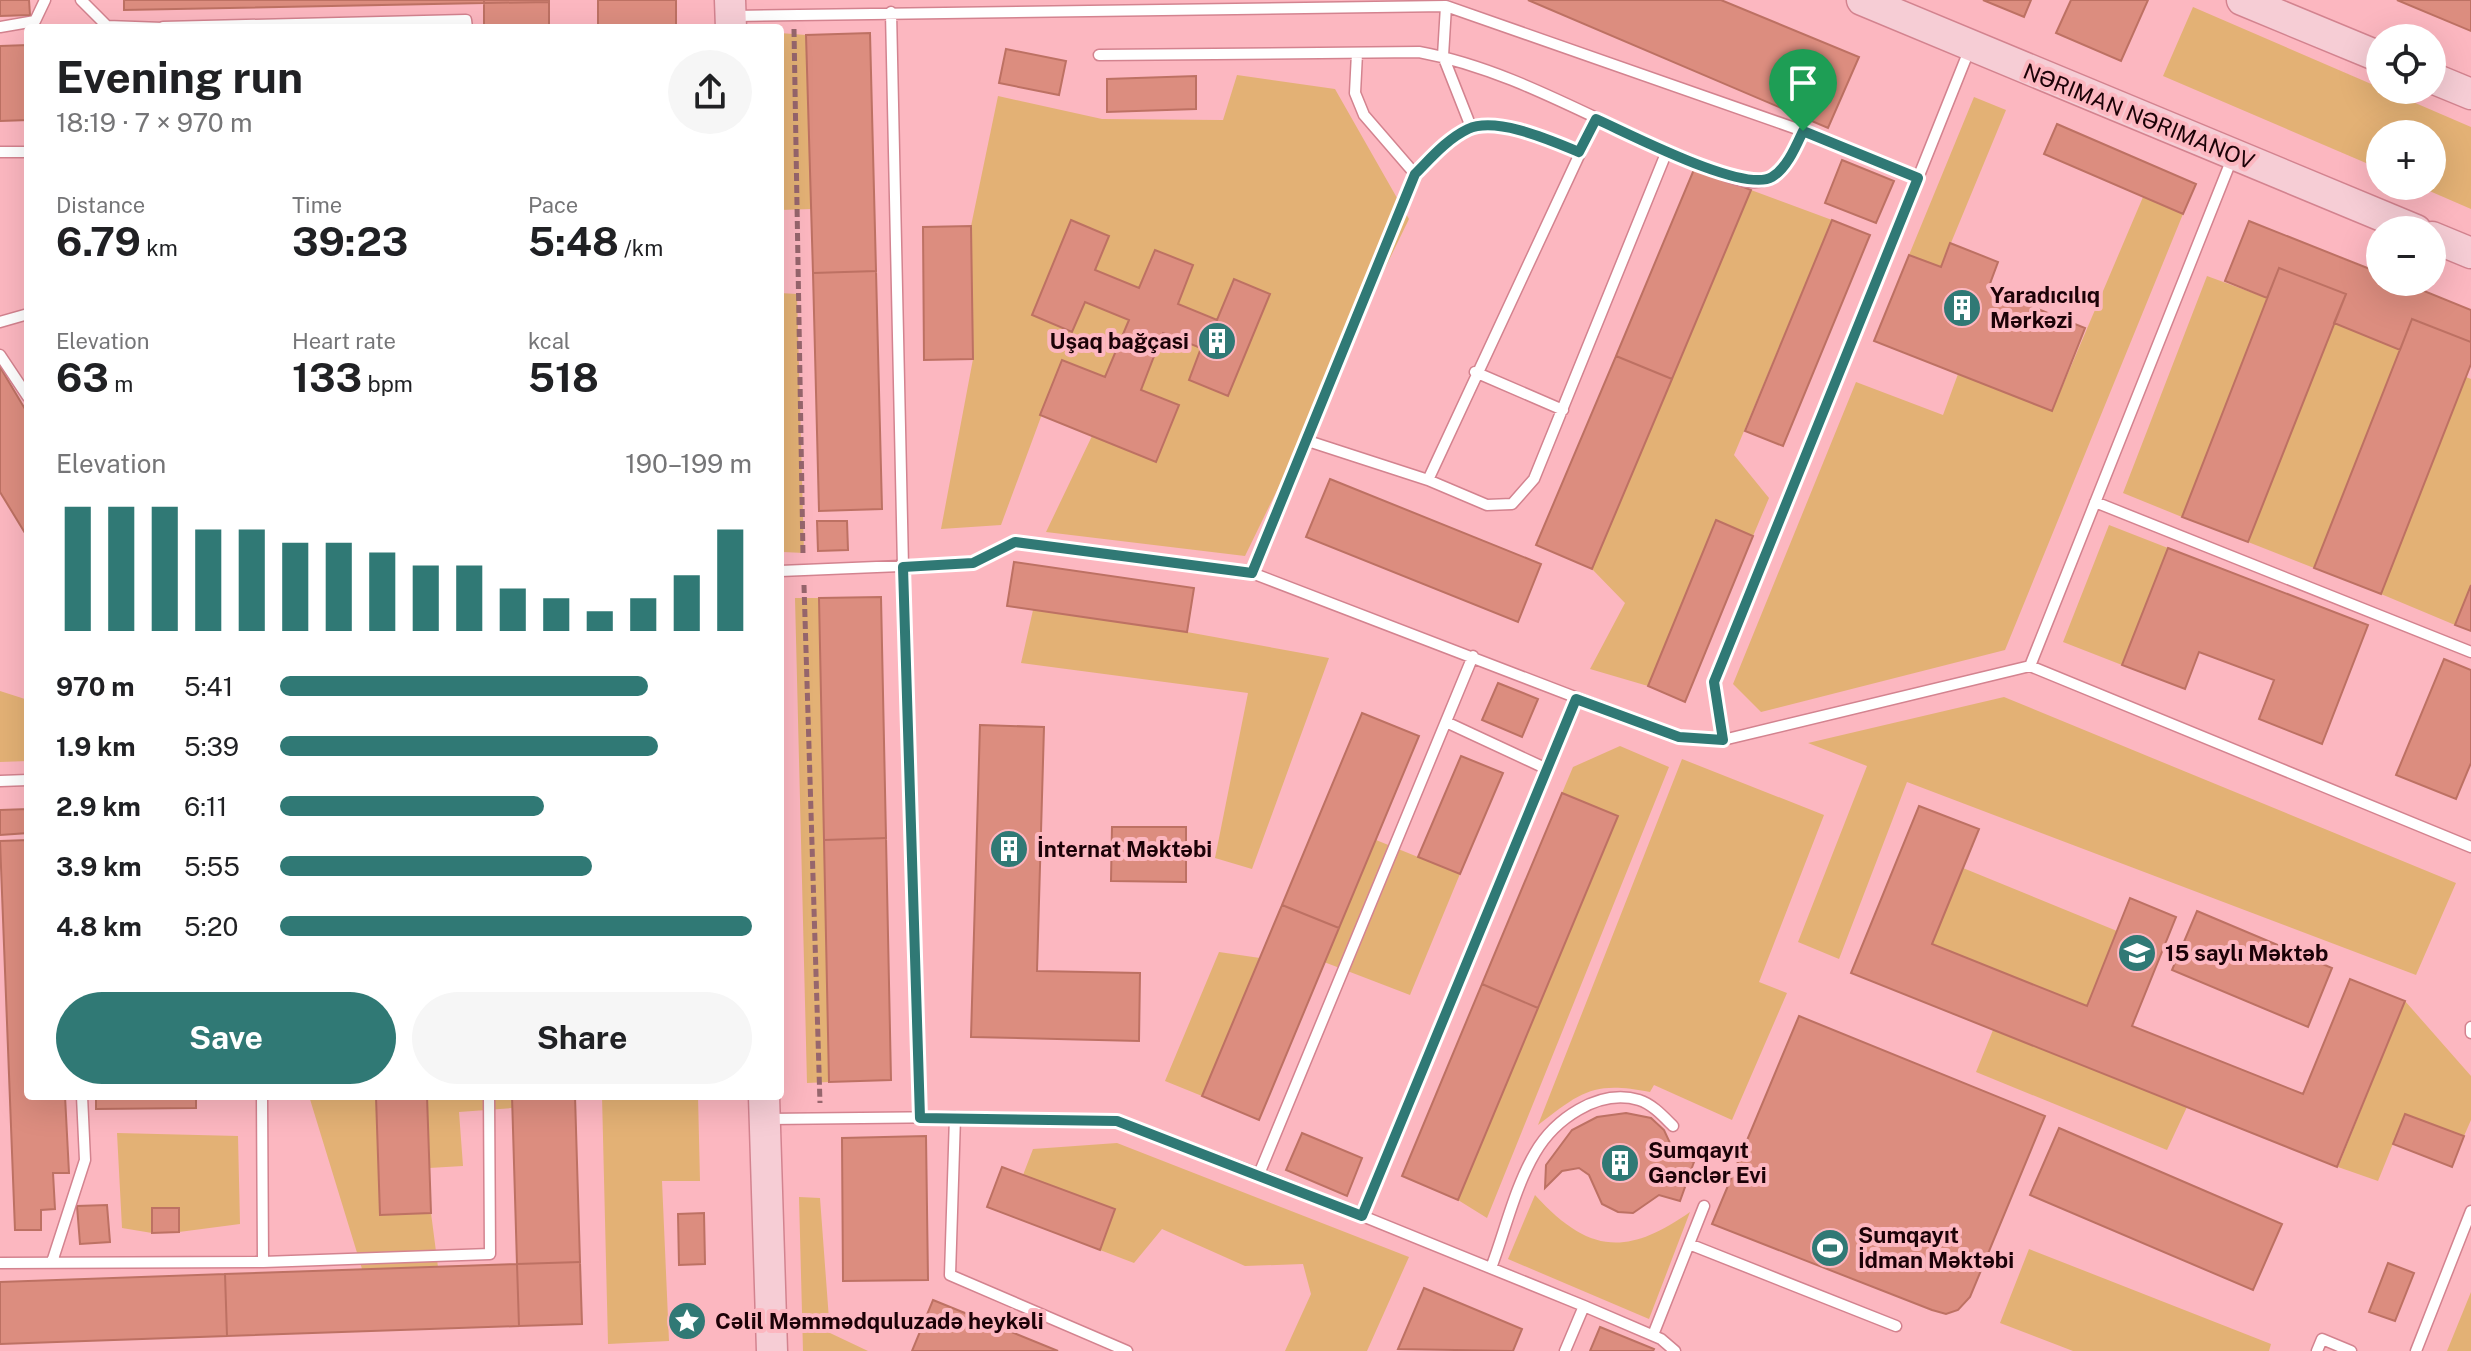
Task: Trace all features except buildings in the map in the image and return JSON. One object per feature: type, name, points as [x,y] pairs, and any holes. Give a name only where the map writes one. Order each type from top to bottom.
[{"type":"main road","name":"NƏRIMAN NƏRIMANOV","points":[[1862,0],[2382,216]]},
{"type":"main road","points":[[2242,0],[2366,51]]},
{"type":"main road","points":[[2446,84],[2471,94]]},
{"type":"main road","points":[[2446,243],[2471,253]]},
{"type":"main road","points":[[765,1107],[772,1351]]},
{"type":"lane","points":[[0,27],[35,21],[45,0]]},
{"type":"lane","points":[[81,0],[105,24]]},
{"type":"lane","points":[[731,15],[1446,6],[1803,131],[1918,178]]},
{"type":"lane","points":[[1446,6],[1443,56],[1471,127]]},
{"type":"lane","points":[[891,12],[903,567],[920,1118]]},
{"type":"lane","points":[[343,24],[466,20],[466,24]]},
{"type":"lane","points":[[1723,740],[1714,682],[1971,47]]},
{"type":"lane","points":[[1099,55],[1419,52],[1443,56],[1488,70],[1667,151],[1754,183],[1773,177],[1789,158],[1803,131]]},
{"type":"lane","points":[[1357,53],[1355,93],[1364,115],[1415,174]]},
{"type":"lane","points":[[1428,480],[1475,372],[1554,215],[1596,119]]},
{"type":"lane","points":[[1252,573],[1415,174],[1446,144],[1471,127],[1528,132],[1579,152]]},
{"type":"lane","points":[[1308,441],[1428,480],[1487,505],[1512,504],[1534,479],[1667,151]]},
{"type":"lane","points":[[0,152],[24,152]]},
{"type":"lane","points":[[2030,666],[2233,154]]},
{"type":"lane","points":[[0,322],[24,315]]},
{"type":"lane","points":[[0,355],[24,391]]},
{"type":"lane","points":[[1475,372],[1563,410]]},
{"type":"lane","points":[[2095,502],[2471,652]]},
{"type":"lane","points":[[784,571],[973,563],[1015,542],[1252,573],[1679,737],[1723,740],[2030,666],[2471,847]]},
{"type":"lane","points":[[1259,1174],[1473,656]]},
{"type":"lane","points":[[1362,1216],[1576,699]]},
{"type":"lane","points":[[1446,722],[1547,769]]},
{"type":"lane","points":[[0,781],[24,780]]},
{"type":"lane","points":[[1491,1268],[1534,1155],[1547,1135],[1569,1116],[1588,1104],[1610,1099],[1638,1100],[1656,1109],[1673,1126]]},
{"type":"lane","points":[[52,1262],[85,1160],[82,1100]]},
{"type":"lane","points":[[262,1100],[263,1262]]},
{"type":"lane","points":[[0,1263],[263,1262],[490,1254],[489,1100]]},
{"type":"lane","points":[[765,1107],[920,1118],[1117,1121],[1259,1174],[1584,1306],[1653,1335],[1672,1345],[1675,1351]]},
{"type":"lane","points":[[955,1117],[950,1275],[1127,1351]]},
{"type":"lane","points":[[1653,1335],[1704,1206]]},
{"type":"lane","points":[[2416,1351],[2471,1211]]},
{"type":"lane","points":[[1689,1244],[1896,1326]]},
{"type":"lane","points":[[1565,1351],[1584,1306]]},
{"type":"lane","points":[[2317,1351],[2322,1339],[2351,1351]]},
{"type":"shaded area","points":[[2193,7],[2366,82],[2366,104],[2418,104],[2471,127],[2471,209],[2446,198],[2446,120],[2366,120],[2366,163],[2163,76]]},
{"type":"shaded area","points":[[784,33],[806,35],[811,209],[784,210]]},
{"type":"shaded area","points":[[1237,75],[1335,89],[1409,219],[1245,556],[1046,532],[1092,436],[1156,462],[1179,406],[1141,390],[1163,333],[1201,348],[1189,380],[1228,396],[1270,295],[1234,280],[1217,320],[1178,304],[1193,265],[1155,250],[1139,288],[1095,270],[1109,236],[1071,220],[1032,315],[1072,332],[1085,302],[1129,320],[1105,377],[1062,360],[1001,525],[941,529],[973,359],[971,226],[998,96],[1102,119],[1223,120]]},
{"type":"shaded area","points":[[1974,97],[2006,110],[1941,267],[1909,255]]},
{"type":"shaded area","points":[[1751,190],[1832,220],[1734,455],[1769,498],[1753,536],[1716,521],[1648,686],[1590,669],[1625,603],[1592,569]]},
{"type":"shaded area","points":[[2143,197],[2183,214],[2005,650],[1761,712],[1733,684],[1856,382],[1943,415],[1958,374],[2052,411]]},
{"type":"shaded area","points":[[2207,276],[2267,298],[2182,517],[2123,493]]},
{"type":"shaded area","points":[[784,293],[797,294],[804,553],[784,552]]},
{"type":"shaded area","points":[[2334,323],[2400,350],[2314,568],[2248,542]]},
{"type":"shaded area","points":[[2466,377],[2471,379],[2471,585],[2455,625],[2381,594]]},
{"type":"shaded area","points":[[2109,525],[2168,548],[2122,665],[2063,642]]},
{"type":"shaded area","points":[[795,598],[819,598],[829,1082],[807,1083]]},
{"type":"shaded area","points":[[1033,610],[1187,632],[1329,658],[1252,869],[1215,858],[1248,693],[1021,663]]},
{"type":"shaded area","points":[[0,691],[24,699],[24,761],[0,762]]},
{"type":"shaded area","points":[[2004,697],[2456,883],[2416,975],[1907,782],[1839,959],[1798,942],[1867,766],[1808,743]]},
{"type":"shaded area","points":[[1620,746],[1669,767],[1487,1218],[1458,1200],[1618,817],[1562,793],[1573,767]]},
{"type":"shaded area","points":[[1682,759],[1824,815],[1759,982],[1787,993],[1732,1120],[1654,1085],[1650,1092],[1615,1088],[1590,1092],[1566,1104],[1538,1125]]},
{"type":"shaded area","points":[[1376,840],[1460,874],[1410,995],[1324,962]]},
{"type":"shaded area","points":[[1963,868],[2117,931],[2087,1006],[1932,944]]},
{"type":"shaded area","points":[[1219,952],[1260,958],[1202,1096],[1165,1081]]},
{"type":"shaded area","points":[[2405,1001],[2471,1076],[2471,1120],[2464,1136],[2405,1114],[2378,1181],[2338,1167]]},
{"type":"shaded area","points":[[1993,1030],[2187,1107],[2167,1150],[1976,1072]]},
{"type":"shaded area","points":[[310,1100],[376,1100],[380,1215],[431,1213],[438,1267],[362,1269]]},
{"type":"shaded area","points":[[427,1100],[512,1100],[512,1108],[459,1112],[463,1166],[429,1168]]},
{"type":"shaded area","points":[[602,1100],[698,1100],[700,1181],[662,1181],[669,1341],[608,1344]]},
{"type":"shaded area","points":[[117,1133],[238,1136],[240,1224],[179,1232],[179,1208],[152,1208],[152,1233],[122,1228]]},
{"type":"shaded area","points":[[1117,1143],[1409,1257],[1367,1351],[1285,1351],[1311,1294],[1303,1264],[1245,1266],[1162,1229],[1134,1263],[1100,1250],[1115,1209],[1023,1175],[1033,1149]]},
{"type":"shaded area","points":[[1535,1195],[1573,1228],[1590,1238],[1608,1242],[1627,1242],[1646,1236],[1690,1212],[1649,1319],[1508,1259]]},
{"type":"shaded area","points":[[799,1197],[820,1198],[830,1333],[868,1351],[803,1351]]},
{"type":"shaded area","points":[[2029,1249],[2271,1344],[2269,1351],[2073,1351],[2000,1323]]},
{"type":"shaded area","points":[[2471,1292],[2471,1351],[2447,1351]]},
{"type":"place","name":"Yaradıcılıq Mərkəzi","points":[[1962,308]]},
{"type":"place","name":"Uşaq bağçasi","points":[[1217,341]]},
{"type":"place","name":"İnternat Məktəbi","points":[[1009,849]]},
{"type":"place","name":"15 saylı Məktəb","points":[[2137,953]]},
{"type":"place","name":"Sumqayıt Gənclər Evi","points":[[1620,1163]]},
{"type":"place","name":"Sumqayıt İdman Məktəbi","points":[[1830,1248]]},
{"type":"place","name":"Cəlil Məmmədquluzadə heykəli","points":[[687,1321]]},
{"type":"route","points":[[1596,119],[1667,151],[1754,183],[1773,177],[1789,158],[1803,131],[1918,178],[1714,682],[1723,740],[1679,737],[1576,699],[1362,1216],[1117,1121],[920,1118],[903,567],[973,563],[1015,542],[1252,573],[1308,441],[1404,194],[1415,174],[1446,144],[1471,127],[1493,127],[1528,132],[1579,152],[1596,119]]}]
